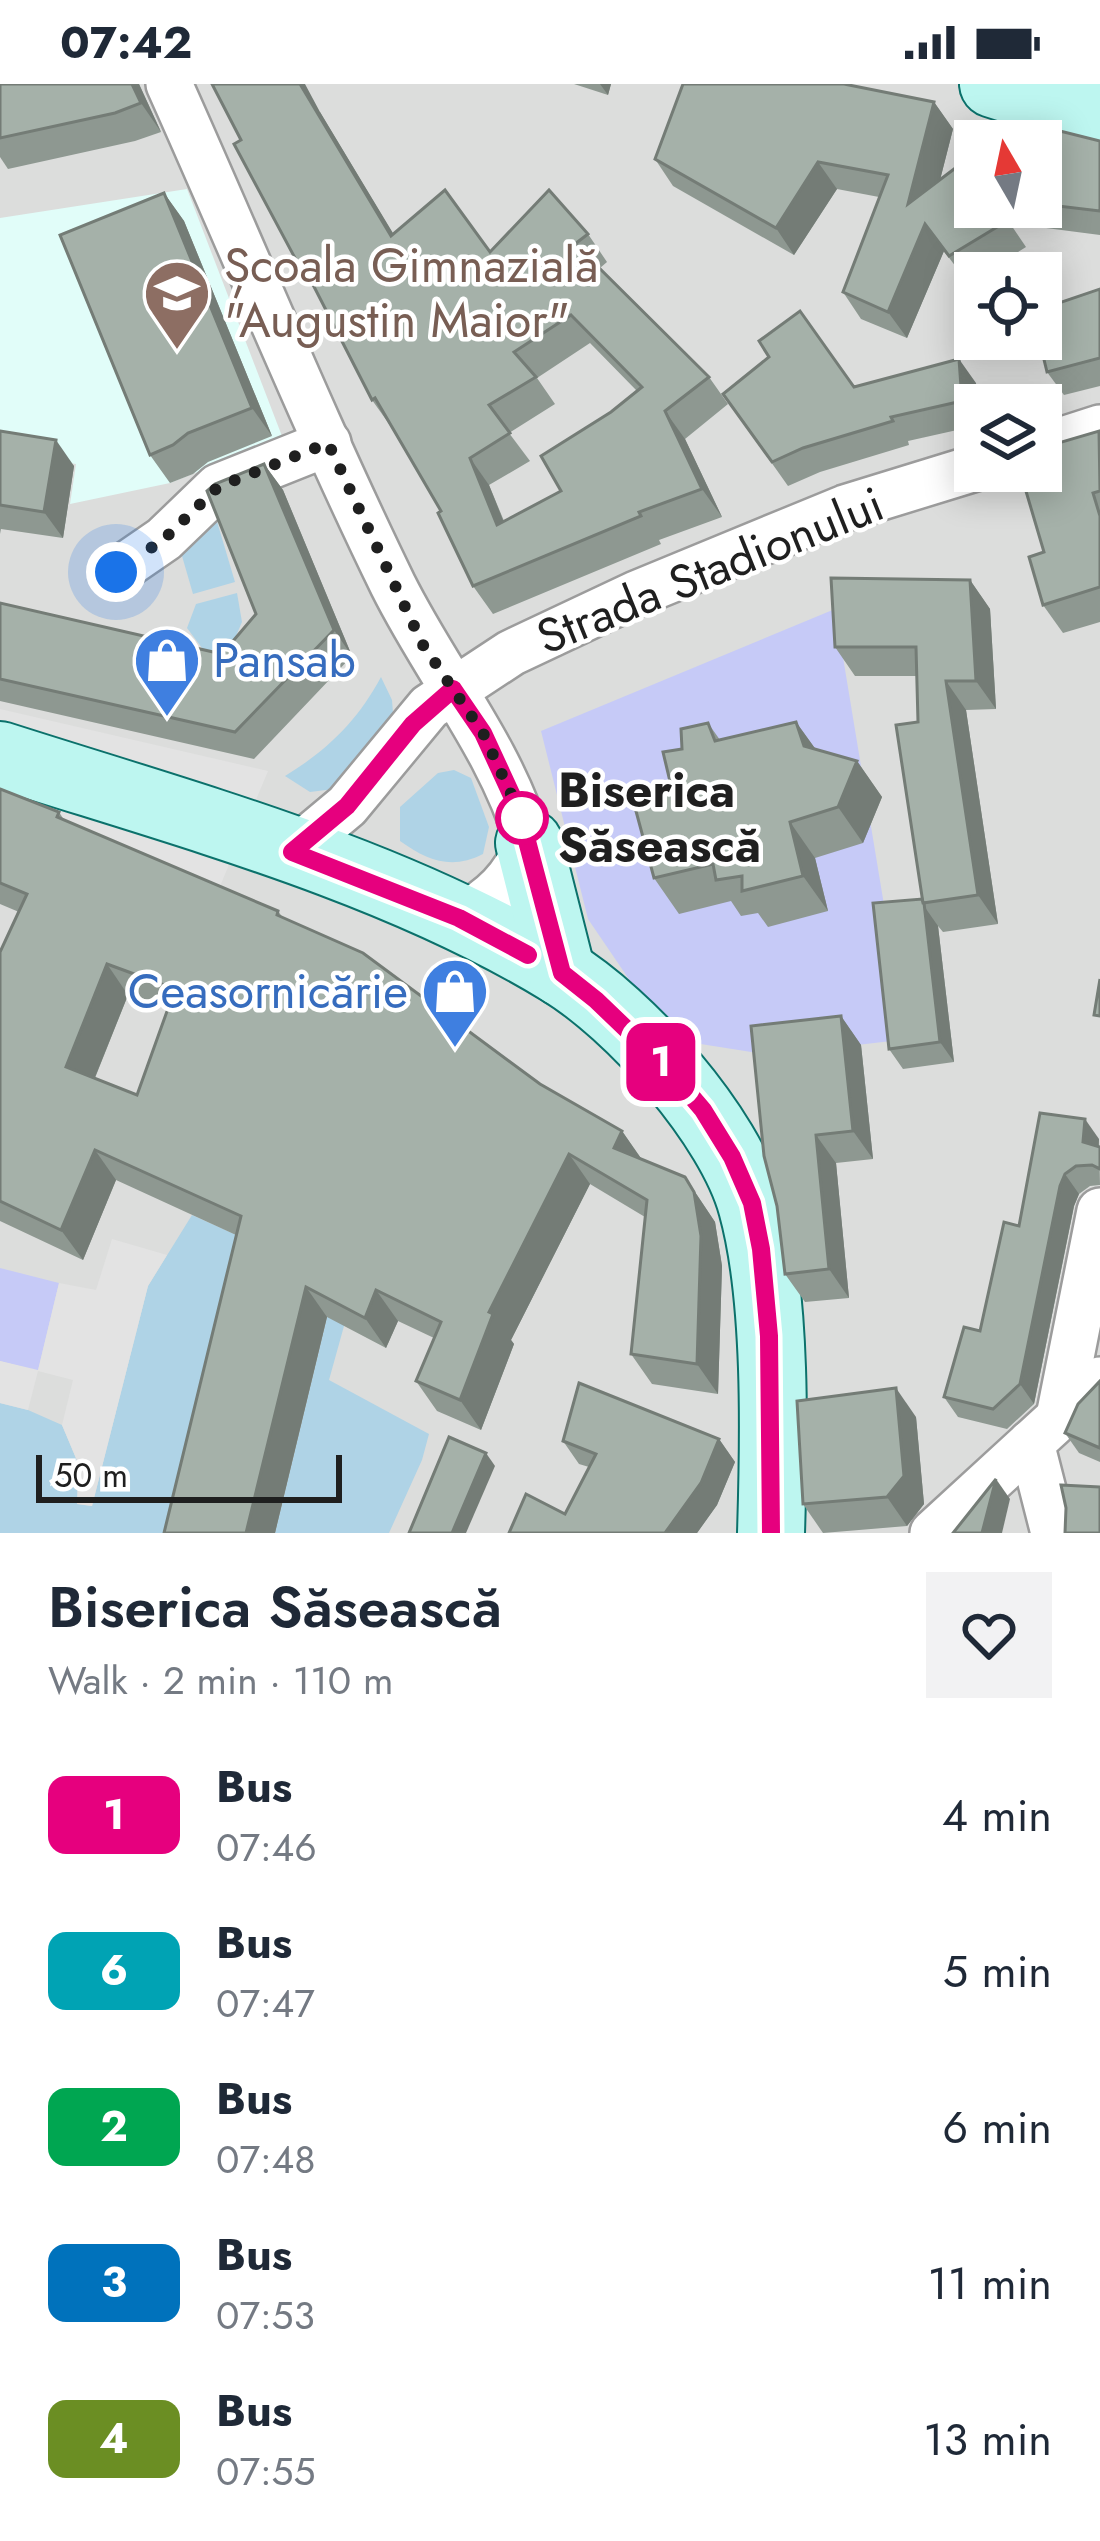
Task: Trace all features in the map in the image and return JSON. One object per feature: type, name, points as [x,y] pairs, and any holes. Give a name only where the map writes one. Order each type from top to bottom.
[{"type":"main road","points":[[993,84],[1100,118]]},
{"type":"main road","points":[[0,755],[292,852],[459,918],[562,973],[669,1070],[703,1110],[732,1157],[752,1203],[769,1336],[764,1521]]},
{"type":"main road","points":[[529,843],[562,973]]},
{"type":"street","points":[[169,84],[423,645],[483,733],[510,787],[529,843],[500,892],[459,918]]},
{"type":"street","points":[[1062,440],[1100,428]]},
{"type":"street","points":[[116,572],[164,539],[218,487],[328,443]]},
{"type":"street","name":"Strada Stadionului","points":[[292,852],[347,806],[413,724],[453,689],[511,652],[636,593],[845,508],[954,474]]},
{"type":"street","points":[[1054,1533],[1045,1430],[1100,1211]]},
{"type":"street","points":[[933,1533],[1100,1380]]},
{"type":"shaded area","points":[[0,84],[1100,84],[1100,1533],[0,1533]]},
{"type":"shaded area","points":[[187,189],[285,444],[274,441],[170,483],[70,504],[76,464],[0,452],[0,218]]},
{"type":"shaded area","points":[[213,508],[235,582],[193,594],[180,549]]},
{"type":"shaded area","points":[[237,593],[242,622],[230,650],[205,652],[187,628],[196,604]]},
{"type":"shaded area","points":[[835,609],[887,923],[900,1040],[771,1055],[688,1042],[639,994],[588,919],[541,731]]},
{"type":"shaded area","points":[[381,677],[392,700],[394,727],[342,788],[310,792],[285,776],[340,733]]},
{"type":"shaded area","points":[[0,709],[268,771],[218,891],[0,801]]},
{"type":"shaded area","points":[[454,770],[471,778],[489,827],[483,854],[461,862],[430,858],[400,841],[400,807],[438,773]]},
{"type":"shaded area","points":[[192,1215],[241,1237],[193,1533],[0,1533],[0,1403],[62,1425],[78,1463],[78,1504],[92,1506],[148,1286]]},
{"type":"shaded area","points":[[112,1239],[167,1255],[148,1286],[92,1506],[77,1504],[78,1463],[62,1425],[73,1380],[38,1371],[28,1410],[0,1403],[0,1361],[38,1370],[59,1283],[96,1290]]},
{"type":"shaded area","points":[[342,1255],[344,1326],[329,1380],[429,1434],[389,1533],[275,1533]]},
{"type":"shaded area","points":[[0,1268],[59,1283],[38,1371],[0,1361]]},
{"type":"building","points":[[0,84],[132,84],[141,103],[0,138]]},
{"type":"building","points":[[212,84],[300,84],[391,236],[445,190],[490,252],[549,190],[588,234],[575,244],[709,377],[665,411],[702,489],[473,586],[441,511],[375,398],[372,400],[234,144],[241,140]],"holes":[[[571,315],[642,387],[541,456],[561,491],[497,525],[470,458],[510,433],[489,405],[536,377],[514,352]]]},
{"type":"building","points":[[683,84],[844,84],[934,102],[908,204],[954,169],[954,228],[995,228],[949,256],[925,224],[888,312],[843,292],[888,175],[818,162],[776,228],[655,159]]},
{"type":"building","points":[[1062,132],[1100,141],[1100,211],[1062,206]]},
{"type":"building","name":"Școala Gimnazială \"Augustin Maior\"","points":[[164,193],[252,408],[188,433],[150,455],[60,235]]},
{"type":"building","points":[[1100,289],[1100,358],[1047,372],[1044,360],[1062,360],[1062,302]]},
{"type":"building","points":[[800,311],[854,387],[955,360],[959,360],[961,384],[954,384],[954,403],[891,417],[893,421],[772,462],[723,394],[769,357],[759,341]]},
{"type":"building","points":[[0,431],[56,440],[44,512],[0,505]]},
{"type":"building","points":[[1099,431],[1100,491],[1093,493],[1100,516],[1100,587],[1043,605],[1029,557],[1044,552],[1026,492],[1062,492],[1062,442]]},
{"type":"building","points":[[264,464],[334,630],[235,732],[0,679],[0,603],[222,654],[256,614],[207,491]]},
{"type":"building","points":[[831,578],[970,580],[976,681],[946,681],[978,895],[923,903],[896,725],[918,722],[916,647],[835,647]]},
{"type":"building","points":[[796,722],[804,746],[857,761],[838,807],[790,822],[803,876],[742,891],[742,876],[716,880],[713,864],[654,878],[633,800],[672,790],[663,752],[682,749],[681,729],[708,723],[715,741]]},
{"type":"building","points":[[0,789],[363,953],[540,1084],[622,1131],[614,1148],[685,1177],[694,1192],[701,1236],[697,1364],[631,1354],[647,1200],[569,1154],[489,1312],[493,1314],[460,1400],[416,1381],[441,1322],[376,1290],[365,1318],[306,1287],[246,1533],[164,1533],[241,1216],[95,1150],[61,1230],[0,1201],[0,952],[27,894],[0,883]],"holes":[[[107,964],[175,989],[137,1095],[66,1067]]]},
{"type":"building","points":[[922,899],[940,1042],[889,1049],[873,903]]},
{"type":"building","points":[[1100,979],[1100,1016],[1094,1015]]},
{"type":"building","points":[[841,1016],[853,1131],[816,1135],[829,1269],[785,1274],[777,1206],[764,1156],[751,1026]]},
{"type":"building","points":[[1040,1113],[1085,1119],[1083,1142],[1100,1147],[1100,1169],[1076,1166],[1060,1186],[1020,1384],[993,1409],[944,1397],[964,1327],[980,1331],[1004,1222],[1019,1226]]},
{"type":"building","points":[[1100,1381],[1100,1448],[1065,1433],[1078,1404]]},
{"type":"building","points":[[579,1383],[719,1439],[701,1483],[665,1533],[509,1533],[526,1494],[565,1514],[596,1454],[563,1441]]},
{"type":"building","points":[[896,1388],[904,1476],[887,1497],[803,1504],[797,1401]]},
{"type":"building","points":[[449,1437],[486,1453],[452,1533],[409,1533]]},
{"type":"building","points":[[996,1479],[982,1533],[953,1533]]},
{"type":"building","points":[[1061,1485],[1100,1487],[1100,1533],[1065,1533]]},
{"type":"bus line","name":"1","points":[[528,955],[459,918],[292,852],[347,806],[413,724],[453,689],[483,733],[510,787],[542,885],[562,973],[669,1070],[703,1110],[732,1157],[752,1203],[769,1336],[771,1533]]},
{"type":"place","name":"Școala Gimnazială \"Augustin Maior\"","points":[[177,352]]},
{"type":"place","name":"Pansab","points":[[167,719]]},
{"type":"place","name":"Biserica Săsească","points":[[522,818]]},
{"type":"place","name":"Ceasornicărie","points":[[455,1050]]},
{"type":"route","points":[[116,572],[164,539],[218,487],[328,443],[423,645],[483,733],[522,818]]}]
